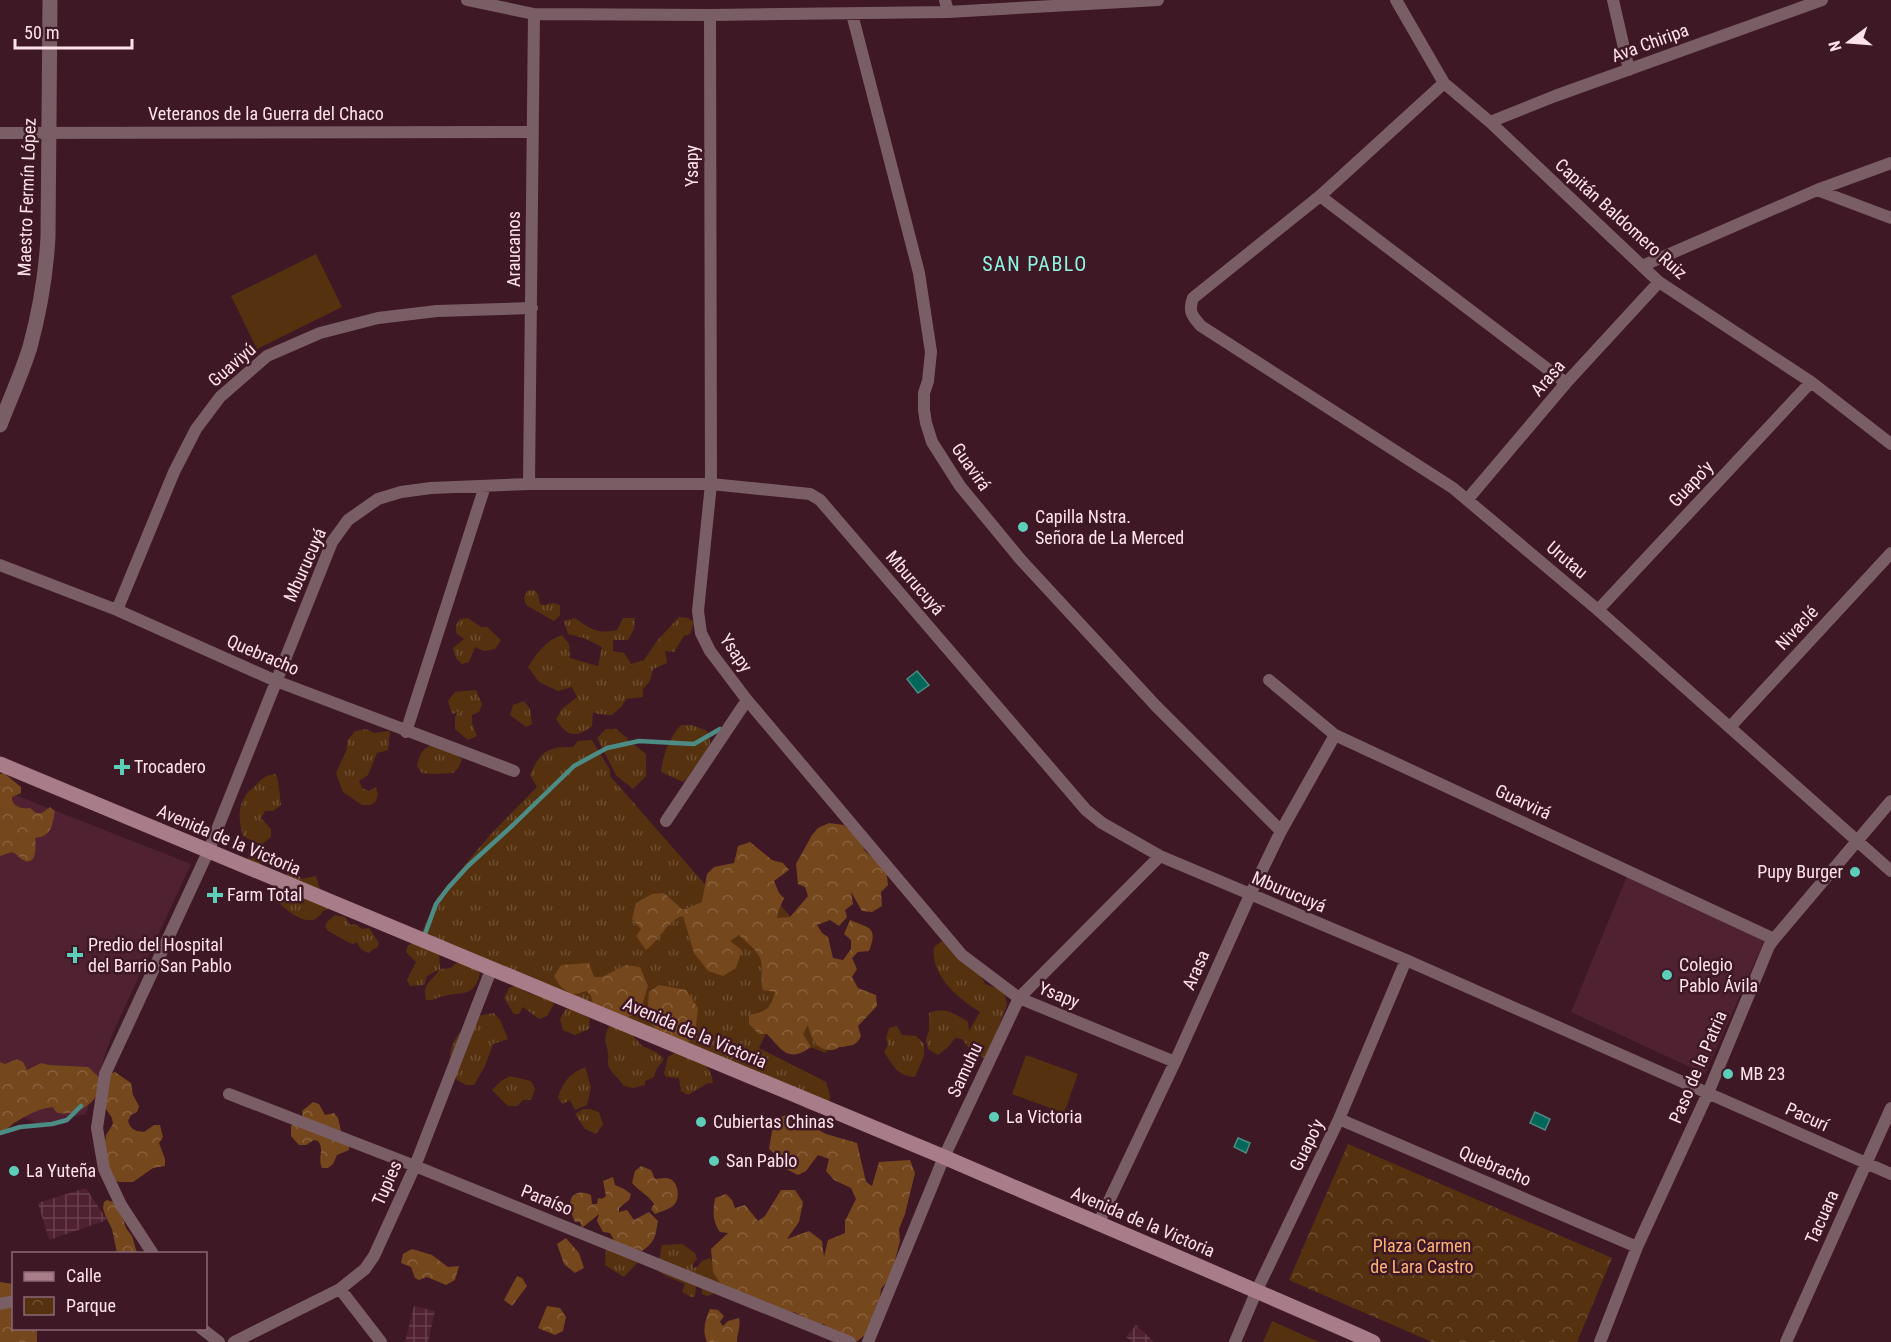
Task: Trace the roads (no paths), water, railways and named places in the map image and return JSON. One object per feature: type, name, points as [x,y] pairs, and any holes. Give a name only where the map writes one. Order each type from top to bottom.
[{"type":"main road","name":"Avenida de la Victoria","points":[[0,764],[944,1157],[1257,1290],[1373,1342]]},
{"type":"street","name":"Maestro Fermín López","points":[[0,425],[29,348],[43,291],[48,237],[50,0]]},
{"type":"street","points":[[467,0],[534,14],[710,15],[852,14],[946,6],[1158,0]]},
{"type":"street","points":[[693,0],[694,14]]},
{"type":"street","name":"Capitán Baldomero Ruiz","points":[[1396,0],[1444,83],[1490,122],[1659,282],[1811,382],[1891,444]]},
{"type":"street","points":[[1613,0],[1629,70]]},
{"type":"street","name":"Ava Chiripa","points":[[1490,122],[1555,96],[1822,0]]},
{"type":"street","name":"Araucanos","points":[[529,484],[534,14]]},
{"type":"street","name":"Guavirá","points":[[852,14],[919,273],[931,352],[928,381],[924,393],[924,411],[932,442],[960,486],[1021,561],[1156,706],[1281,831]]},
{"type":"street","name":"Ysapy","points":[[710,15],[711,484],[698,611],[701,633],[710,651],[747,700],[963,955],[1019,998],[1175,1062]]},
{"type":"street","points":[[1444,83],[1320,196],[1566,383]]},
{"type":"street","name":"Veteranos de la Guerra del Chaco","points":[[0,133],[533,132]]},
{"type":"street","points":[[1642,266],[1817,190],[1891,163]]},
{"type":"street","points":[[1817,190],[1891,218]]},
{"type":"street","name":"Urutau","points":[[1320,196],[1193,298],[1190,306],[1191,316],[1201,326],[1453,488],[1598,610],[1891,871]]},
{"type":"street","name":"Arasa","points":[[1467,500],[1566,383],[1659,282]]},
{"type":"street","name":"Guaviyú","points":[[117,610],[174,472],[196,429],[220,397],[267,356],[320,333],[378,318],[437,311],[532,308]]},
{"type":"street","name":"Guapo'y","points":[[1598,610],[1811,382]]},
{"type":"street","name":"Mburucuyá","points":[[152,1252],[121,1205],[104,1170],[97,1128],[105,1071],[208,852],[332,542],[348,520],[378,499],[401,492],[431,488],[529,484],[711,484],[810,494],[820,500],[1086,810],[1102,823],[1160,856],[1406,960],[1708,1093]]},
{"type":"street","points":[[406,732],[485,486]]},
{"type":"street","name":"Nivaclé","points":[[1730,727],[1891,553]]},
{"type":"street","name":"Quebracho","points":[[0,565],[117,610],[276,681],[514,771]]},
{"type":"street","name":"Guarvirá","points":[[1269,680],[1335,735],[1774,939]]},
{"type":"street","points":[[666,821],[747,700]]},
{"type":"street","name":"Arasa","points":[[1098,1224],[1281,831],[1335,735]]},
{"type":"street","name":"Paso de la Patria","points":[[1600,1342],[1637,1247],[1708,1093],[1774,939],[1891,801]]},
{"type":"street","name":"Samuhu","points":[[868,1342],[944,1157],[1019,998],[1160,856]]},
{"type":"street","name":"Guapo'y","points":[[1235,1342],[1257,1290],[1339,1119],[1406,960]]},
{"type":"street","name":"Tupies","points":[[234,1342],[340,1288],[365,1269],[374,1256],[415,1166],[491,969]]},
{"type":"street","name":"Pacurí","points":[[1708,1093],[1891,1174]]},
{"type":"street","name":"Paraíso","points":[[230,1094],[415,1166],[850,1342]]},
{"type":"street","name":"Tacuara","points":[[1786,1342],[1891,1107]]},
{"type":"street","name":"Quebracho","points":[[1339,1119],[1637,1247]]},
{"type":"street","points":[[340,1288],[381,1342]]},
{"type":"street","points":[[202,1330],[219,1342]]},
{"type":"waterway","points":[[425,934],[436,904],[448,888],[468,866],[574,766],[607,748],[639,741],[694,744],[720,729]]},
{"type":"waterway","points":[[0,1133],[20,1127],[67,1120],[81,1106]]},
{"type":"place","name":"Capilla Nstra. Señora de La Merced","points":[[1023,527]]},
{"type":"place","name":"Trocadero","points":[[122,767]]},
{"type":"place","name":"Pupy Burger","points":[[1855,872]]},
{"type":"place","name":"Farm Total","points":[[215,895]]},
{"type":"place","name":"Predio del Hospital del Barrio San Pablo","points":[[75,955]]},
{"type":"place","name":"Colegio Pablo Ávila","points":[[1667,975]]},
{"type":"place","name":"MB 23","points":[[1728,1074]]},
{"type":"place","name":"La Victoria","points":[[994,1117]]},
{"type":"place","name":"Cubiertas Chinas","points":[[701,1122]]},
{"type":"place","name":"San Pablo","points":[[714,1161]]},
{"type":"place","name":"La Yuteña","points":[[14,1171]]},
{"type":"district","name":"SAN PABLO","points":[[1035,264]]},
{"type":"park label","name":"Plaza Carmen de Lara Castro","points":[[1422,1256]]}]
